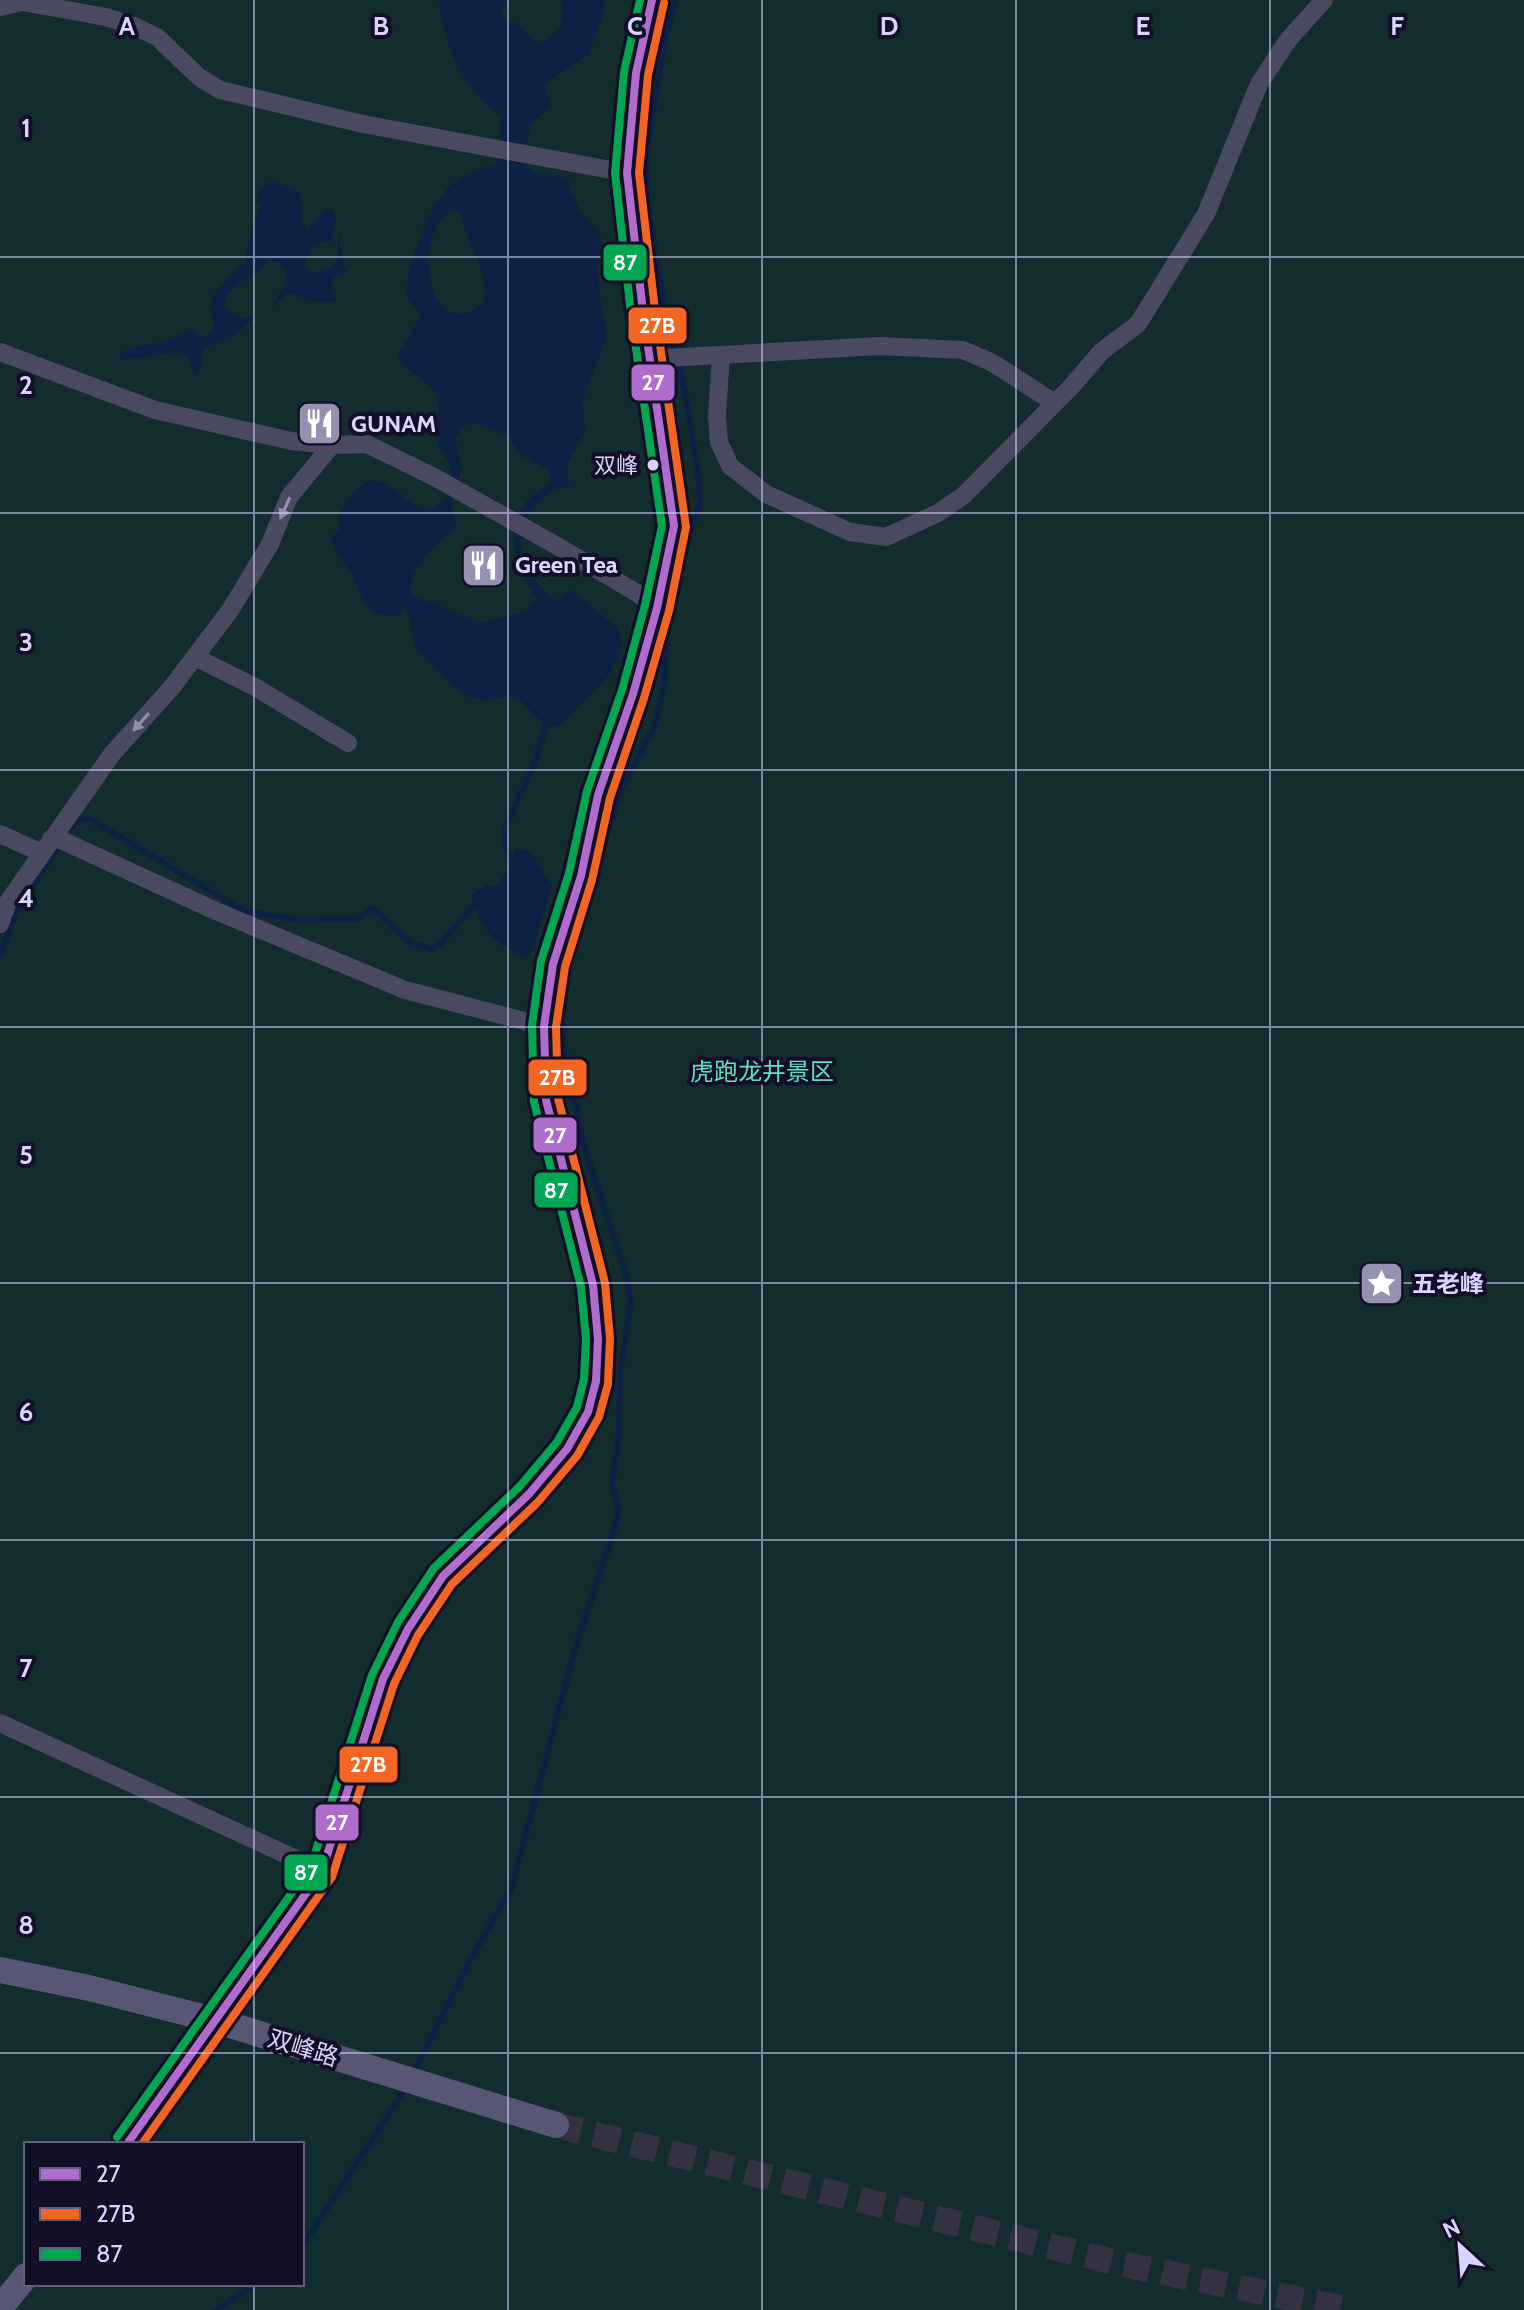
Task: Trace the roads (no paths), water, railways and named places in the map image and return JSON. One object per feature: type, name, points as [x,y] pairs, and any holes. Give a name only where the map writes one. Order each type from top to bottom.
[{"type":"street","points":[[128,2142],[322,1871],[383,1679],[408,1629],[443,1576],[529,1494],[567,1449],[588,1412],[596,1381],[598,1339],[593,1285],[546,1100],[544,1026],[553,964],[581,876],[598,795],[633,694],[657,608],[674,526],[669,358],[627,173],[636,73],[652,0]]},
{"type":"street","points":[[721,355],[717,416],[719,442],[730,466],[766,494],[850,532],[886,537],[938,513],[963,496],[1102,351],[1138,324],[1206,214],[1259,84],[1288,40],[1324,0]]},
{"type":"street","points":[[0,7],[22,2],[106,17],[134,26],[157,37],[199,77],[220,90],[363,124],[627,173]]},
{"type":"street","points":[[669,358],[879,346],[963,350],[991,362],[1055,403]]},
{"type":"street","points":[[0,352],[155,410],[291,441],[367,444],[436,478],[637,593],[657,608]]},
{"type":"street","points":[[0,923],[8,902],[56,844],[112,754],[172,687],[231,609],[270,544],[289,497],[332,445]]},
{"type":"street","points":[[195,657],[268,695],[348,743]]},
{"type":"street","points":[[0,834],[56,844],[405,990],[544,1026]]},
{"type":"street","points":[[0,1723],[322,1871]]},
{"type":"street","name":"双峰路","points":[[0,1970],[89,1988],[214,2020],[556,2125]]},
{"type":"street","points":[[0,2308],[24,2278]]},
{"type":"water","points":[[440,0],[506,0],[501,15],[520,27],[537,44],[550,37],[559,27],[562,15],[560,0],[605,0],[588,55],[544,84],[551,107],[530,124],[525,166],[569,180],[571,192],[583,215],[599,232],[602,243],[598,266],[607,336],[582,401],[585,432],[567,464],[569,486],[536,504],[521,536],[526,567],[555,602],[571,590],[618,628],[622,645],[609,675],[560,725],[546,726],[520,700],[505,696],[489,700],[472,698],[455,687],[415,647],[406,603],[398,616],[376,613],[370,609],[331,540],[340,528],[338,516],[366,483],[381,482],[426,509],[435,507],[445,498],[451,484],[451,468],[436,436],[438,398],[397,354],[421,314],[409,300],[407,289],[413,257],[427,222],[451,185],[467,175],[497,164],[501,117],[481,99],[459,69],[445,32]],"holes":[[[451,210],[459,212],[479,264],[485,297],[475,309],[459,314],[446,309],[436,297],[428,261],[438,223]],[[476,423],[508,436],[520,454],[549,471],[550,482],[521,509],[515,531],[520,569],[538,599],[529,611],[480,623],[411,594],[411,584],[419,565],[456,527],[451,507],[462,468],[455,440],[464,425]]]},
{"type":"water","points":[[273,181],[299,192],[302,200],[301,224],[307,231],[327,209],[333,209],[336,220],[331,241],[314,244],[306,260],[306,269],[314,274],[337,260],[339,231],[343,265],[347,272],[334,277],[331,288],[337,300],[319,302],[290,293],[271,308],[286,283],[286,271],[280,263],[270,259],[232,289],[224,303],[231,315],[243,318],[257,315],[236,335],[201,352],[201,369],[196,375],[188,357],[178,352],[120,360],[120,353],[142,345],[156,344],[191,330],[204,338],[213,329],[209,309],[222,283],[245,263],[260,207],[256,201],[262,188]]},
{"type":"water","points":[[515,850],[529,850],[552,886],[527,958],[491,935],[471,896],[486,885],[496,886],[509,869]]},
{"type":"waterway","points":[[675,0],[663,49],[647,149],[647,201],[698,472],[700,500],[696,518],[682,547]]},
{"type":"waterway","points":[[584,910],[620,791],[654,728],[664,687],[667,616]]},
{"type":"waterway","points":[[511,863],[505,843],[506,826],[533,767],[546,726]]},
{"type":"waterway","points":[[68,831],[79,820],[90,819],[244,911],[298,920],[357,919],[373,908],[410,943],[431,949],[440,944],[475,905]]},
{"type":"waterway","points":[[0,956],[15,914],[60,844]]},
{"type":"waterway","points":[[412,2076],[470,1960],[511,1890],[577,1642],[616,1524],[618,1506],[612,1486],[619,1432],[620,1372],[631,1302],[625,1271],[584,1147],[563,1041],[561,999],[579,924]]},
{"type":"waterway","points":[[304,2244],[407,2086]]},
{"type":"waterway","points":[[216,2310],[253,2286]]},
{"type":"tunnel","points":[[556,2125],[1122,2264],[1352,2310]]},
{"type":"place","name":"GUNAM","points":[[320,424]]},
{"type":"place","name":"双峰","points":[[653,465]]},
{"type":"place","name":"Green Tea","points":[[484,565]]},
{"type":"place","name":"五老峰","points":[[1381,1284]]},
{"type":"park label","name":"虎跑龙井景区","points":[[762,1072]]}]
